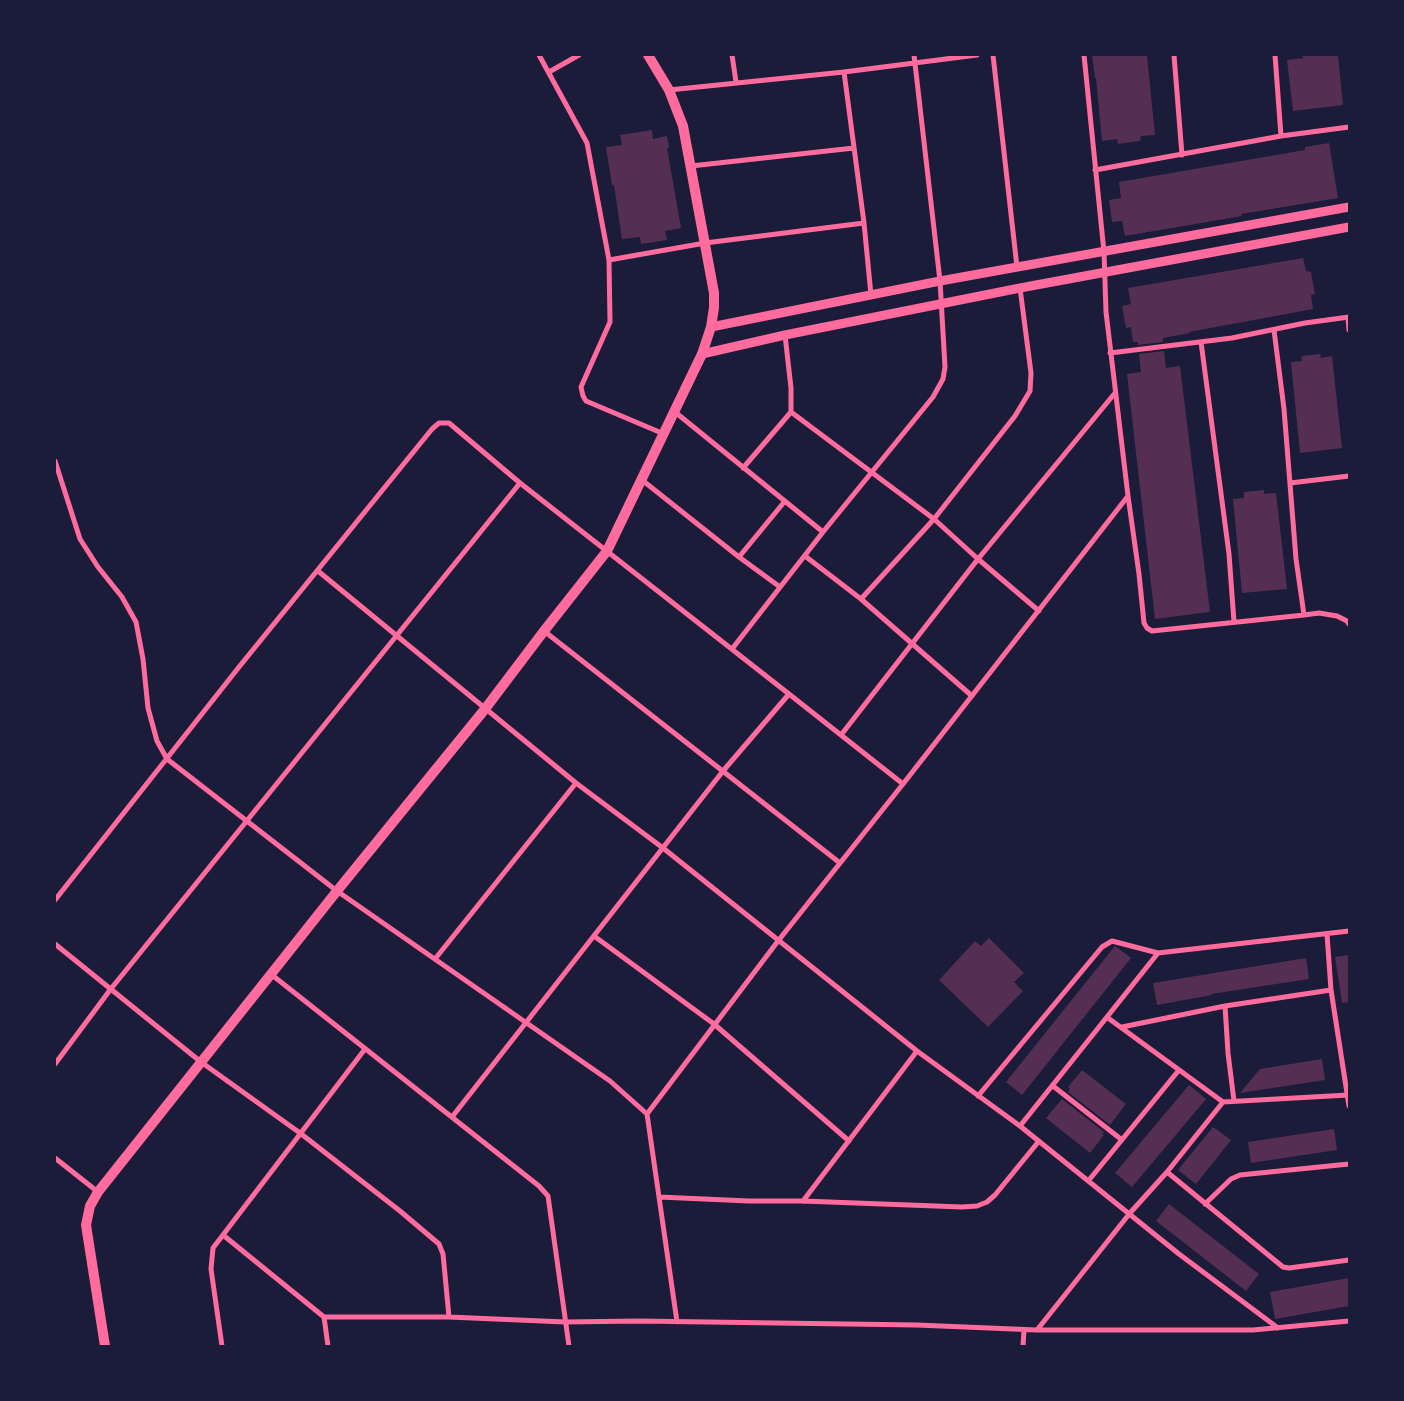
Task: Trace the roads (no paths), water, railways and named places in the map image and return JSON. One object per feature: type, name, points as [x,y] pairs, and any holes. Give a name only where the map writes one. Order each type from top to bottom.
[{"type":"main road","points":[[105,1346],[86,1225],[90,1206],[98,1192],[337,891],[485,709],[607,551],[702,354],[711,328],[714,308],[714,293],[705,243],[683,126],[669,90],[648,55]]},
{"type":"street","points":[[539,55],[587,143],[608,260],[610,322],[581,387],[583,396],[586,401],[664,434]]},
{"type":"street","points":[[549,72],[579,55]]},
{"type":"street","points":[[732,55],[736,82]]},
{"type":"street","points":[[732,649],[823,532],[872,474],[932,397],[943,379],[945,368],[940,282],[914,55]]},
{"type":"street","points":[[669,90],[915,64],[978,55]]},
{"type":"street","points":[[994,55],[1017,267]]},
{"type":"street","points":[[1084,55],[1104,252],[1106,312],[1110,353],[1140,574],[1144,622],[1147,628],[1152,631],[1319,613],[1337,616],[1349,624]]},
{"type":"street","points":[[1174,55],[1182,155]]},
{"type":"street","points":[[1274,55],[1281,136]]},
{"type":"street","points":[[844,72],[864,223],[871,295]]},
{"type":"street","points":[[1095,170],[1281,136],[1349,128]]},
{"type":"street","points":[[690,166],[854,148]]},
{"type":"street","points":[[711,328],[1017,267],[1349,206]]},
{"type":"street","points":[[608,260],[705,243],[864,223]]},
{"type":"street","points":[[702,354],[785,335],[1020,288],[1349,227]]},
{"type":"street","points":[[860,599],[934,519],[1015,416],[1030,391],[1031,373],[1020,288]]},
{"type":"street","points":[[1110,353],[1201,342],[1349,317],[1349,330]]},
{"type":"street","points":[[1274,330],[1284,409],[1296,559],[1304,615]]},
{"type":"street","points":[[743,468],[791,412],[791,388],[785,335]]},
{"type":"street","points":[[1201,342],[1229,554],[1234,622]]},
{"type":"street","points":[[841,735],[978,559],[1115,392]]},
{"type":"street","points":[[675,412],[823,532]]},
{"type":"street","points":[[791,412],[934,519],[1039,611]]},
{"type":"street","points":[[55,900],[238,667],[318,571],[432,428],[439,423],[449,423],[520,483],[903,784]]},
{"type":"street","points":[[55,461],[80,539],[98,567],[122,596],[136,622],[143,659],[148,708],[157,741],[167,759],[337,891],[610,1080],[647,1114],[677,1322]]},
{"type":"street","points":[[1290,483],[1349,476]]},
{"type":"street","points":[[642,480],[780,587]]},
{"type":"street","points":[[55,1064],[110,990],[520,483]]},
{"type":"street","points":[[647,1114],[778,941],[1128,496]]},
{"type":"street","points":[[739,557],[785,502]]},
{"type":"street","points":[[805,556],[860,599],[972,696]]},
{"type":"street","points":[[318,571],[576,783],[663,848],[917,1051],[1020,1126],[1179,1254],[1278,1328]]},
{"type":"street","points":[[544,631],[840,863]]},
{"type":"street","points":[[452,1117],[723,771],[789,694]]},
{"type":"street","points":[[435,959],[576,783]]},
{"type":"street","points":[[978,1096],[1102,947],[1112,940],[1158,953],[1349,931]]},
{"type":"street","points":[[1326,934],[1331,990],[1349,1106]]},
{"type":"street","points":[[594,936],[714,1024],[850,1141]]},
{"type":"street","points":[[55,944],[201,1062],[300,1133],[439,1244],[444,1254],[449,1317]]},
{"type":"street","points":[[1020,1126],[1158,953]]},
{"type":"street","points":[[272,975],[540,1186],[548,1196],[569,1346]]},
{"type":"street","points":[[1122,1027],[1225,1006],[1331,990]]},
{"type":"street","points":[[1225,1006],[1234,1101]]},
{"type":"street","points":[[1108,1018],[1223,1102],[1348,1095]]},
{"type":"street","points":[[222,1346],[211,1269],[213,1248],[365,1049]]},
{"type":"street","points":[[803,1200],[917,1051]]},
{"type":"street","points":[[1089,1180],[1179,1070]]},
{"type":"street","points":[[1053,1086],[1122,1140]]},
{"type":"street","points":[[1037,1330],[1130,1213],[1167,1172],[1223,1102]]},
{"type":"street","points":[[659,1197],[749,1201],[803,1200],[962,1208],[977,1206],[987,1202],[995,1195],[1039,1141]]},
{"type":"street","points":[[55,1158],[98,1192]]},
{"type":"street","points":[[1204,1204],[1231,1179],[1240,1175],[1349,1164]]},
{"type":"street","points":[[1167,1172],[1274,1262],[1283,1267],[1289,1268],[1349,1260]]},
{"type":"street","points":[[223,1235],[324,1316],[449,1317],[565,1322],[917,1325],[1024,1330],[1253,1330],[1349,1321]]},
{"type":"street","points":[[324,1316],[328,1346]]},
{"type":"street","points":[[1023,1346],[1024,1330]]}]
